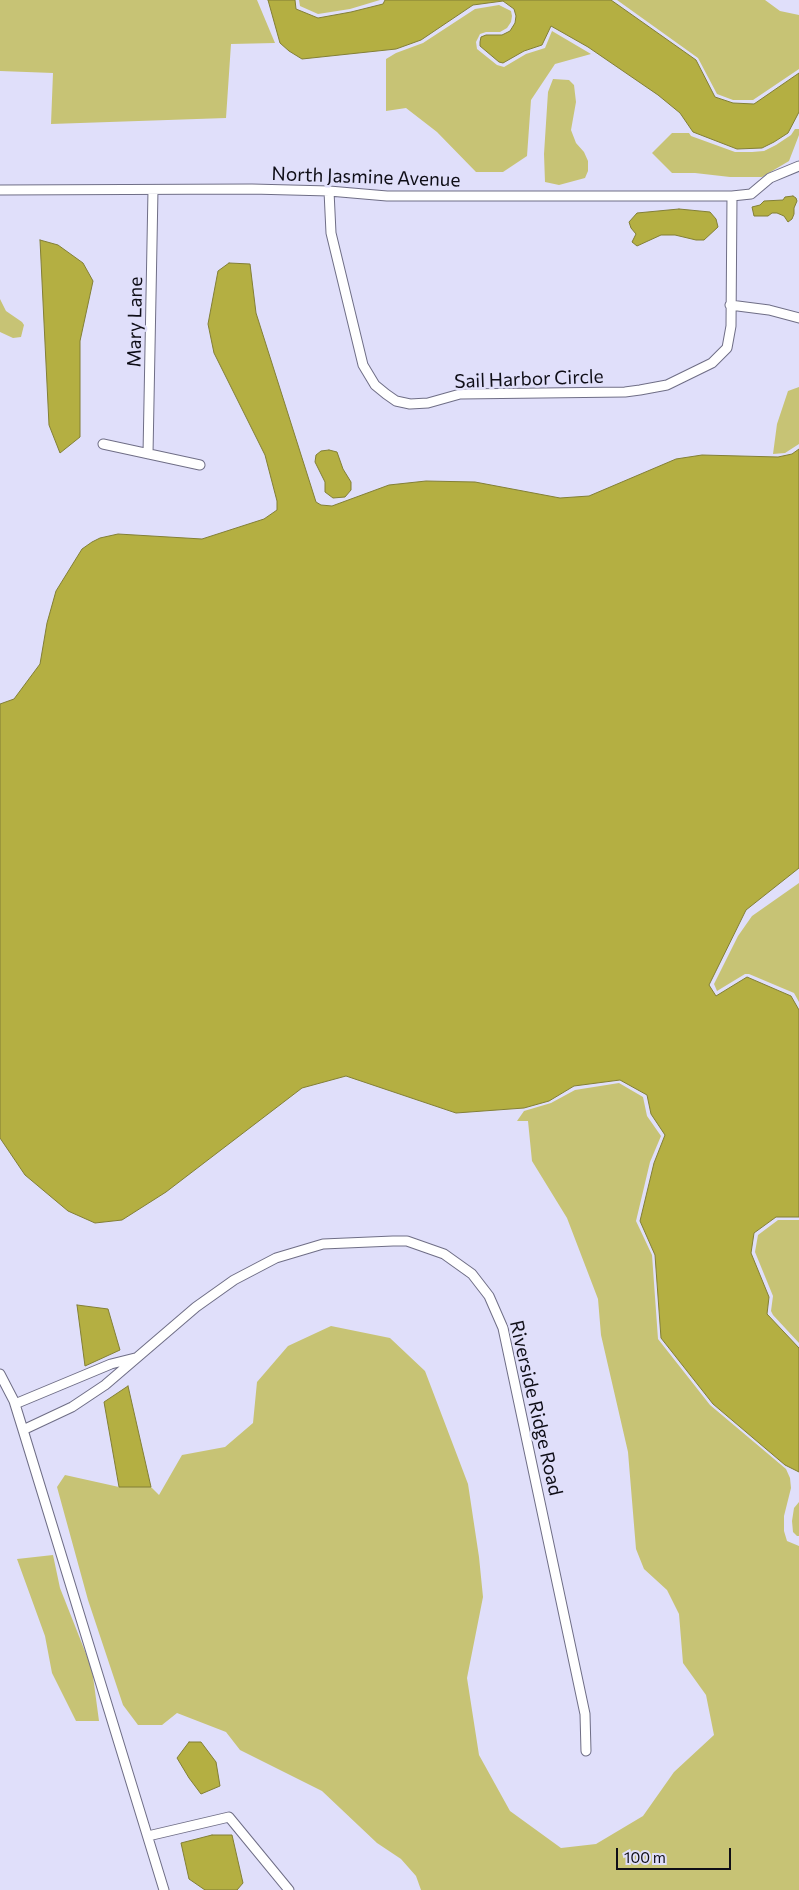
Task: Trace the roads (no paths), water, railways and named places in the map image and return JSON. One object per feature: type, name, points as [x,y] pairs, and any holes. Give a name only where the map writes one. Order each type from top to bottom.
[{"type":"street","name":"North Jasmine Avenue","points":[[0,190],[329,191],[388,196],[732,196],[751,194],[770,178],[799,166]]},
{"type":"street","name":"Mary Lane","points":[[148,454],[153,190]]},
{"type":"street","name":"Sail Harbor Circle","points":[[329,191],[331,233],[363,365],[376,385],[396,401],[410,404],[428,404],[460,394],[625,392],[667,385],[712,363],[727,348],[731,326],[732,196]]},
{"type":"street","points":[[730,305],[769,310],[799,318]]},
{"type":"street","points":[[103,444],[200,465]]},
{"type":"street","name":"Riverside Ridge Road","points":[[24,1430],[72,1407],[105,1385],[196,1307],[234,1280],[276,1258],[323,1244],[407,1241],[444,1254],[472,1274],[489,1296],[503,1328],[585,1714],[586,1751]]},
{"type":"street","name":"Riverside Ridge Road","points":[[15,1404],[111,1364],[138,1358]]},
{"type":"street","points":[[0,1374],[15,1404],[24,1430],[164,1890]]},
{"type":"street","points":[[148,1836],[229,1817],[289,1890]]}]
